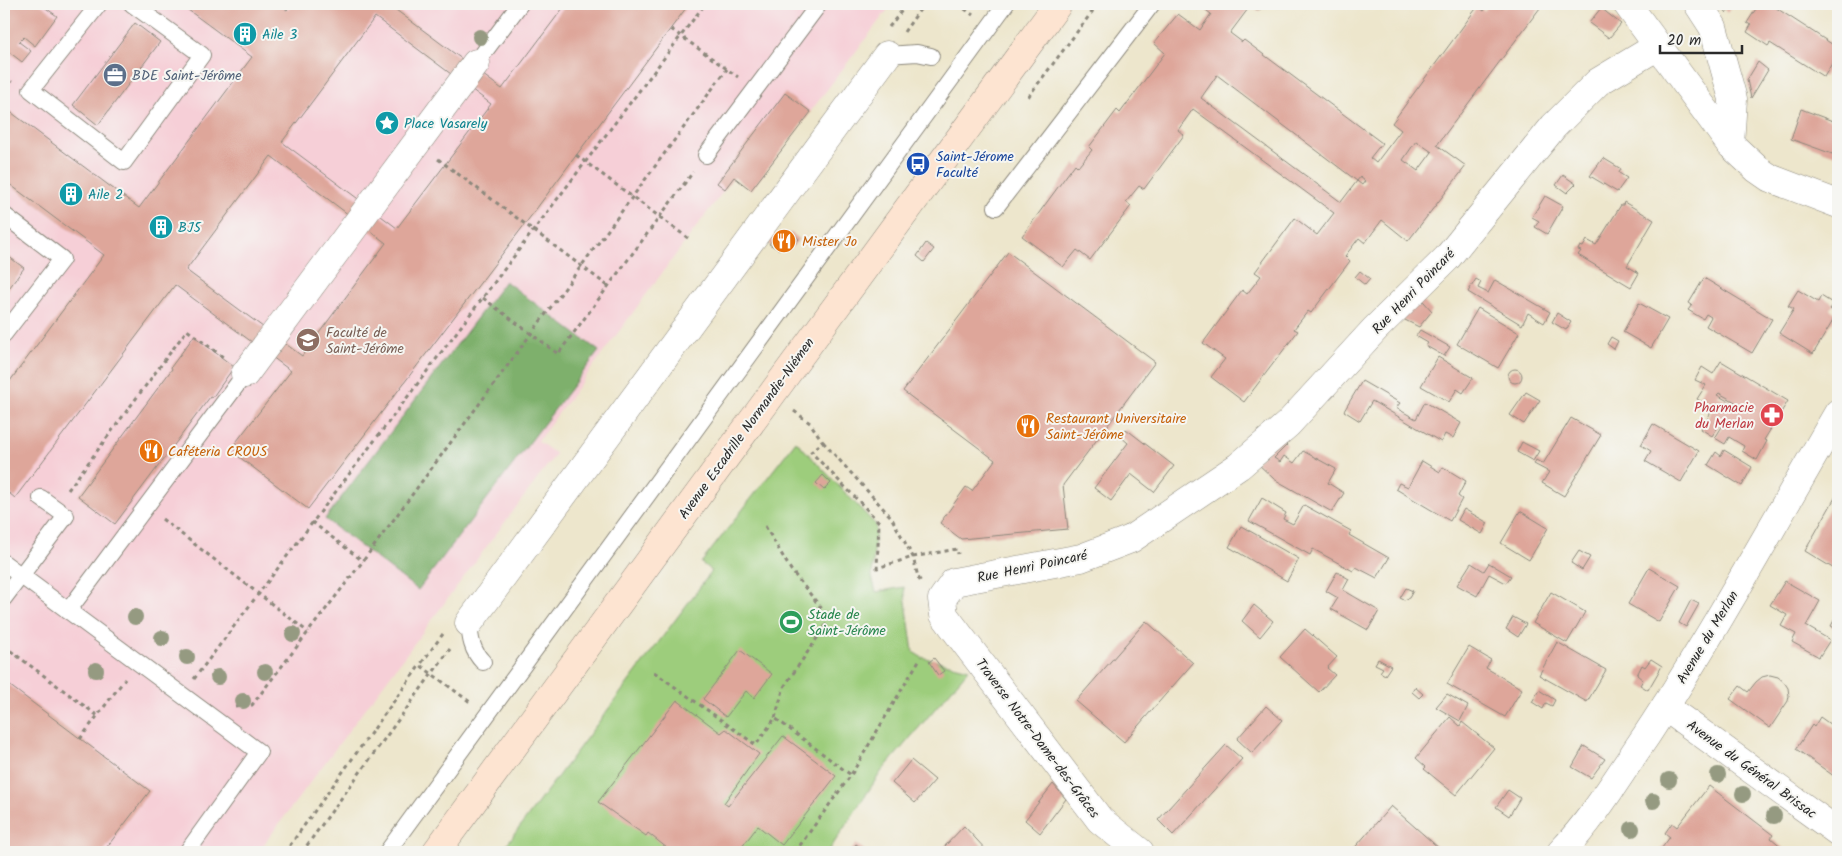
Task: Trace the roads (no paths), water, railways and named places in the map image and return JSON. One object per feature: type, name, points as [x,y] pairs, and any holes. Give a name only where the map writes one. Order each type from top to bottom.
[{"type":"street","name":"Avenue Escadrille Normandie-Niémen","points":[[436,852],[1058,4]]},
{"type":"street","points":[[1627,4],[1730,144],[1756,169],[1770,178],[1838,204]]},
{"type":"street","points":[[1698,4],[1713,27],[1733,98],[1730,144]]},
{"type":"street","points":[[457,626],[886,43]]},
{"type":"street","name":"Rue Henri Poincaré","points":[[944,615],[942,599],[954,582],[1081,558],[1131,539],[1239,466],[1288,424],[1375,329],[1447,258],[1554,126],[1598,82],[1658,46]]},
{"type":"street","points":[[245,374],[476,63]]},
{"type":"street","name":"Avenue du Merlan","points":[[1561,852],[1572,841],[1615,782],[1665,707],[1712,630],[1838,412]]},
{"type":"street","name":"Traverse Notre-Dame-des-Grâces","points":[[944,615],[1100,820],[1140,852]]},
{"type":"street","name":"Avenue du Général Brissac","points":[[1665,707],[1838,832]]},
{"type":"lane","points":[[100,4],[31,90],[124,162],[202,56],[132,4]]},
{"type":"lane","points":[[476,63],[520,4]]},
{"type":"lane","points":[[706,155],[819,4]]},
{"type":"lane","points":[[387,852],[1006,4]]},
{"type":"lane","points":[[996,207],[1152,4]]},
{"type":"lane","points":[[886,43],[931,56]]},
{"type":"lane","points":[[4,215],[62,259],[4,334]]},
{"type":"lane","points":[[68,610],[245,374]]},
{"type":"lane","points":[[4,598],[66,516],[41,498]]},
{"type":"lane","points":[[4,563],[259,752],[187,852]]},
{"type":"lane","points":[[457,626],[470,640],[477,656],[483,662]]},
{"type":"place","name":"Aile 3","points":[[245,34]]},
{"type":"place","name":"BDE Saint-Jérôme","points":[[115,75]]},
{"type":"place","name":"Place Vasarely","points":[[387,123]]},
{"type":"place","name":"Saint-Jérome Faculté","points":[[918,164]]},
{"type":"place","name":"Aile 2","points":[[71,194]]},
{"type":"place","name":"BJ5","points":[[161,227]]},
{"type":"place","name":"Mister Jo","points":[[784,241]]},
{"type":"place","name":"Faculté de Saint-Jérôme","points":[[308,340]]},
{"type":"place","name":"Pharmacie du Merlan","points":[[1772,415]]},
{"type":"place","name":"Restaurant Universitaire Saint-Jérôme","points":[[1028,426]]},
{"type":"place","name":"Caféteria CROUS","points":[[151,451]]},
{"type":"place","name":"Stade de Saint-Jérôme","points":[[791,622]]}]
